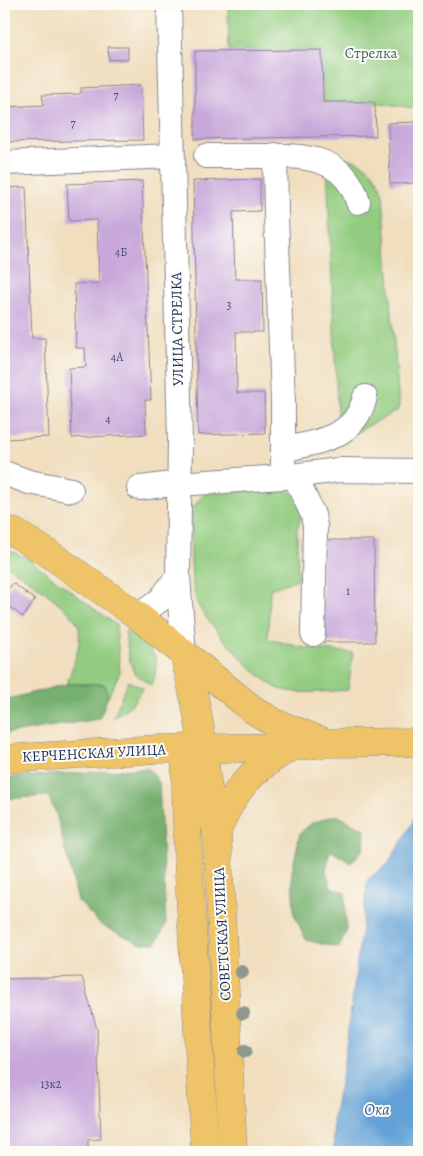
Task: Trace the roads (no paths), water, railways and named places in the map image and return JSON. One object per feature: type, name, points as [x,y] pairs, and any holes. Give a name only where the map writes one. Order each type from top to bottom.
[{"type":"main road","points":[[4,529],[15,533],[51,555],[138,616],[252,709],[275,723],[325,742],[419,742]]},
{"type":"main road","points":[[184,654],[196,706],[194,749],[207,786],[212,817],[217,832]]},
{"type":"main road","name":"КЕРЧЕНСКАЯ УЛИЦА","points":[[4,759],[141,750],[290,747],[325,742]]},
{"type":"main road","name":"СОВЕТСКАЯ УЛИЦА","points":[[233,1152],[217,832],[225,810],[247,780],[275,756],[290,747]]},
{"type":"main road","name":"СОВЕТСКАЯ УЛИЦА","points":[[194,749],[189,876],[205,1152]]},
{"type":"street","name":"УЛИЦА СТРЕЛКА","points":[[168,4],[180,441],[178,576],[184,654]]},
{"type":"street","points":[[275,155],[283,450],[289,476],[313,516],[315,526],[313,634]]},
{"type":"street","points":[[206,156],[290,155],[310,158],[328,164],[345,176],[355,192],[358,202]]},
{"type":"street","points":[[4,163],[172,156]]},
{"type":"street","points":[[283,450],[328,439],[342,433],[359,413],[365,396]]},
{"type":"street","points":[[139,488],[163,484],[289,476],[339,470],[419,471]]},
{"type":"street","points":[[4,473],[29,482],[71,490]]},
{"type":"street","points":[[138,616],[160,600],[178,576]]},
{"type":"water","name":"Ока","points":[[419,803],[419,1152],[334,1152],[333,1118],[343,1069],[368,879],[388,864],[413,823]]},
{"type":"park label","name":"Стрелка","points":[[371,53]]}]
